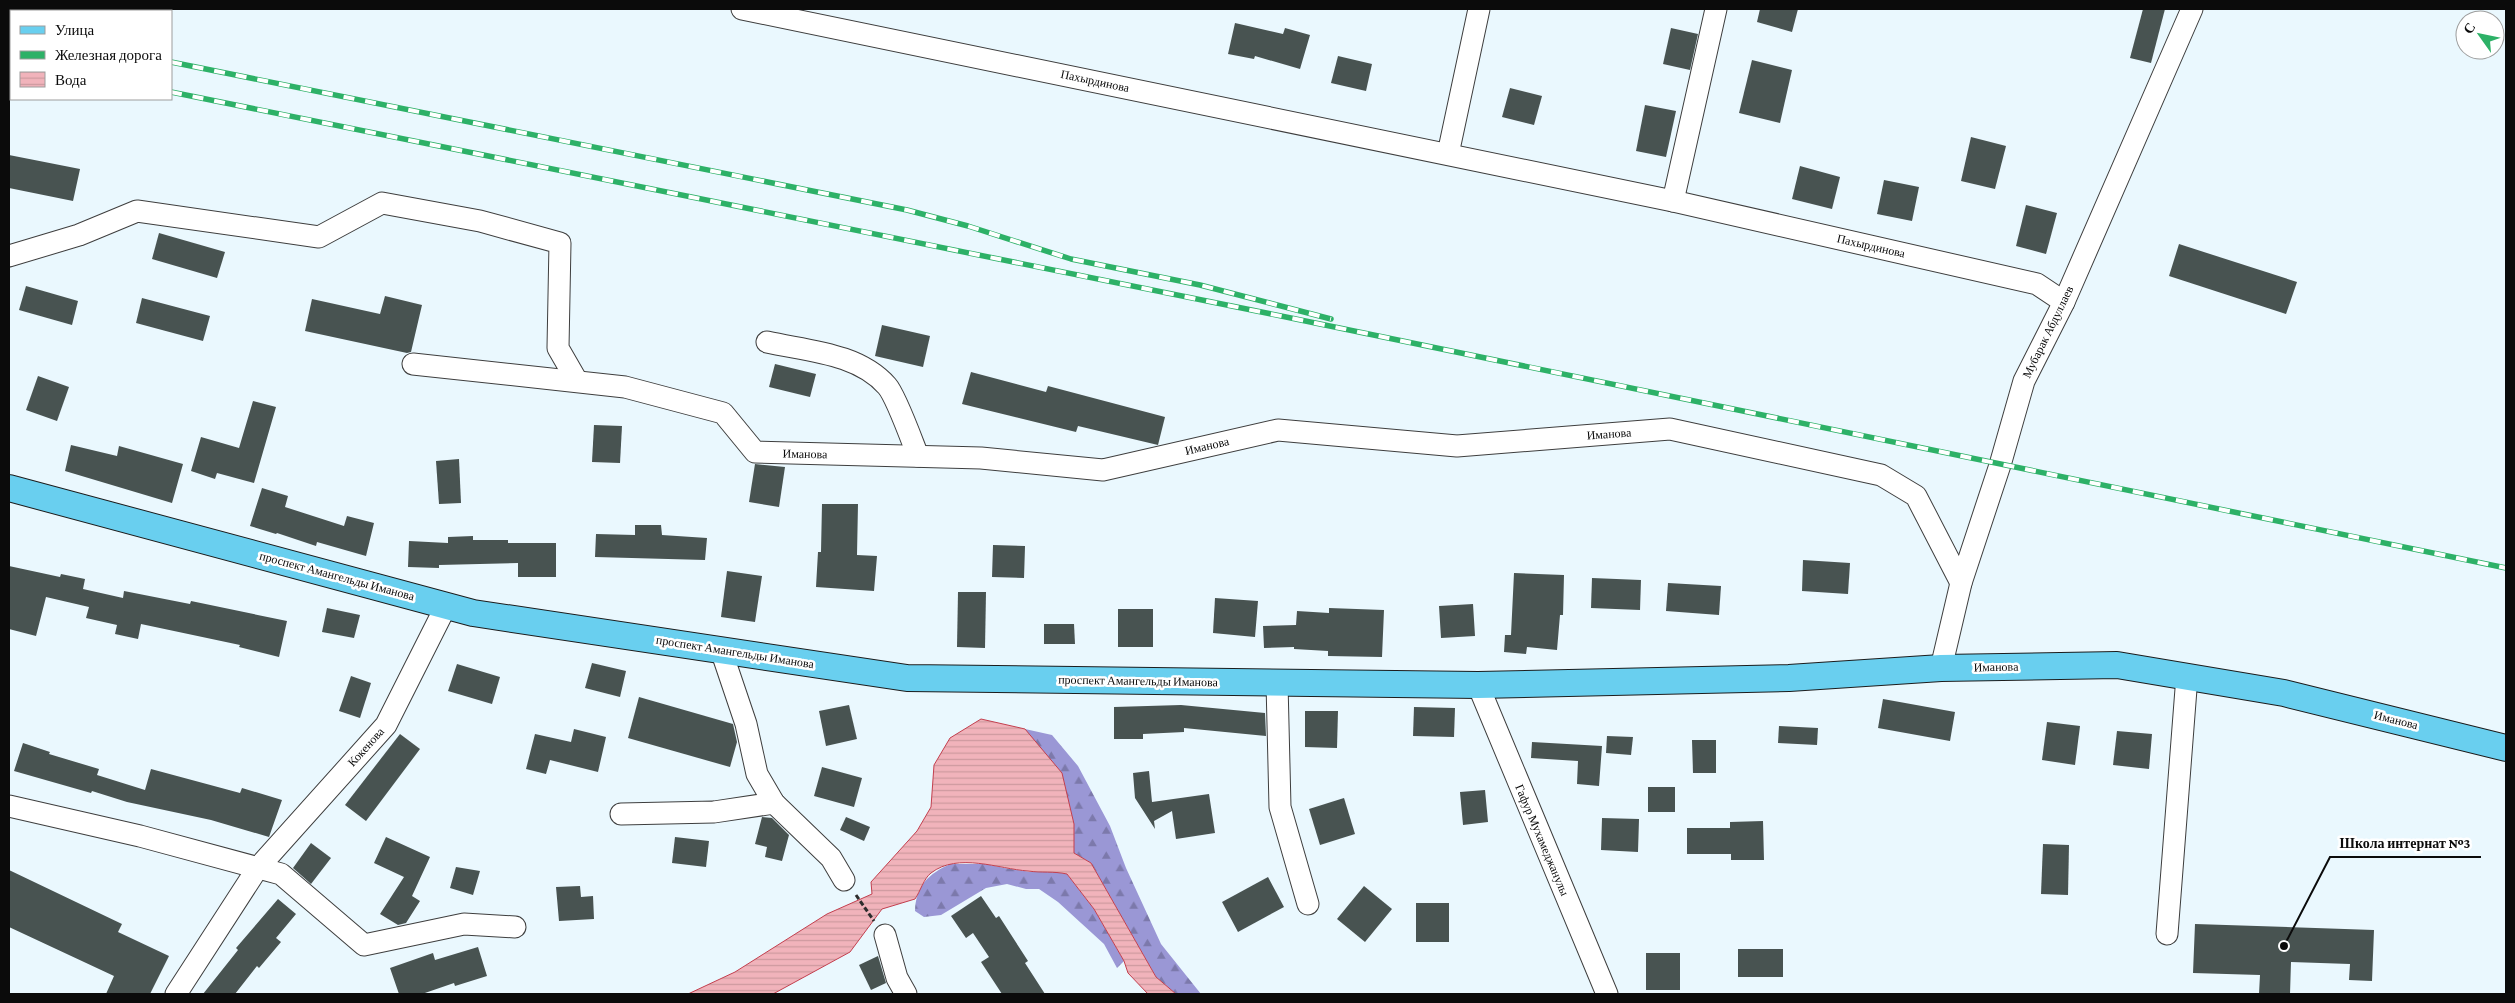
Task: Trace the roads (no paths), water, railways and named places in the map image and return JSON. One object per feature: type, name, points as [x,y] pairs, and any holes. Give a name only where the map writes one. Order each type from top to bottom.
[{"type":"main road","name":"проспект Амангельды Иманова","points":[[9,488],[473,613],[907,678],[1478,685]]},
{"type":"main road","name":"Иманова","points":[[1478,685],[1789,678],[1941,668],[2117,665],[2284,693],[2506,748]]},
{"type":"street","name":"Пахырдинова","points":[[742,9],[770,12],[1673,201],[2036,284],[2064,302]]},
{"type":"street","points":[[1448,154],[1479,9]]},
{"type":"street","points":[[1673,201],[1716,9]]},
{"type":"street","name":"Мубарак Абдуллаев","points":[[1941,668],[1961,583],[2000,465],[2024,381],[2064,302],[2192,9]]},
{"type":"street","points":[[9,256],[79,235],[137,211],[319,237],[382,203],[480,221],[560,243],[558,348],[577,382]]},
{"type":"street","points":[[767,342],[851,360],[870,371],[888,387],[918,456]]},
{"type":"street","name":"Иманова","points":[[413,364],[625,387],[723,413],[755,452],[981,458],[1103,470],[1278,430],[1457,446],[1670,429],[1881,475],[1916,496],[1961,583]]},
{"type":"street","name":"Кокенова","points":[[176,994],[257,869],[386,726],[446,606]]},
{"type":"street","points":[[721,650],[746,724],[757,774],[774,803],[831,858],[844,880]]},
{"type":"street","points":[[2167,934],[2187,676]]},
{"type":"street","points":[[1277,683],[1280,807],[1308,904]]},
{"type":"street","name":"Гафур Мухамеджанулы","points":[[1478,685],[1606,994]]},
{"type":"street","points":[[621,814],[714,812],[774,803]]},
{"type":"street","points":[[9,806],[140,836],[281,874],[364,945],[464,924],[515,927]]},
{"type":"street","points":[[885,935],[897,978],[906,994]]},
{"type":"water","points":[[981,719],[1025,729],[1062,773],[1074,824],[1074,853],[1091,863],[1156,977],[1176,994],[1148,994],[1128,973],[1124,961],[1094,909],[1067,874],[1033,872],[979,863],[966,863],[942,867],[931,873],[926,878],[915,899],[882,909],[850,952],[773,994],[688,994],[735,972],[827,914],[872,894],[871,882],[917,831],[931,807],[934,765],[950,738]]},
{"type":"railway","points":[[172,62],[907,210],[968,226],[1071,259],[1200,285],[1331,319]]},
{"type":"railway","points":[[172,92],[1286,317],[2506,568]]},
{"type":"place","name":"Школа интернат №3","points":[[2284,946]]}]
